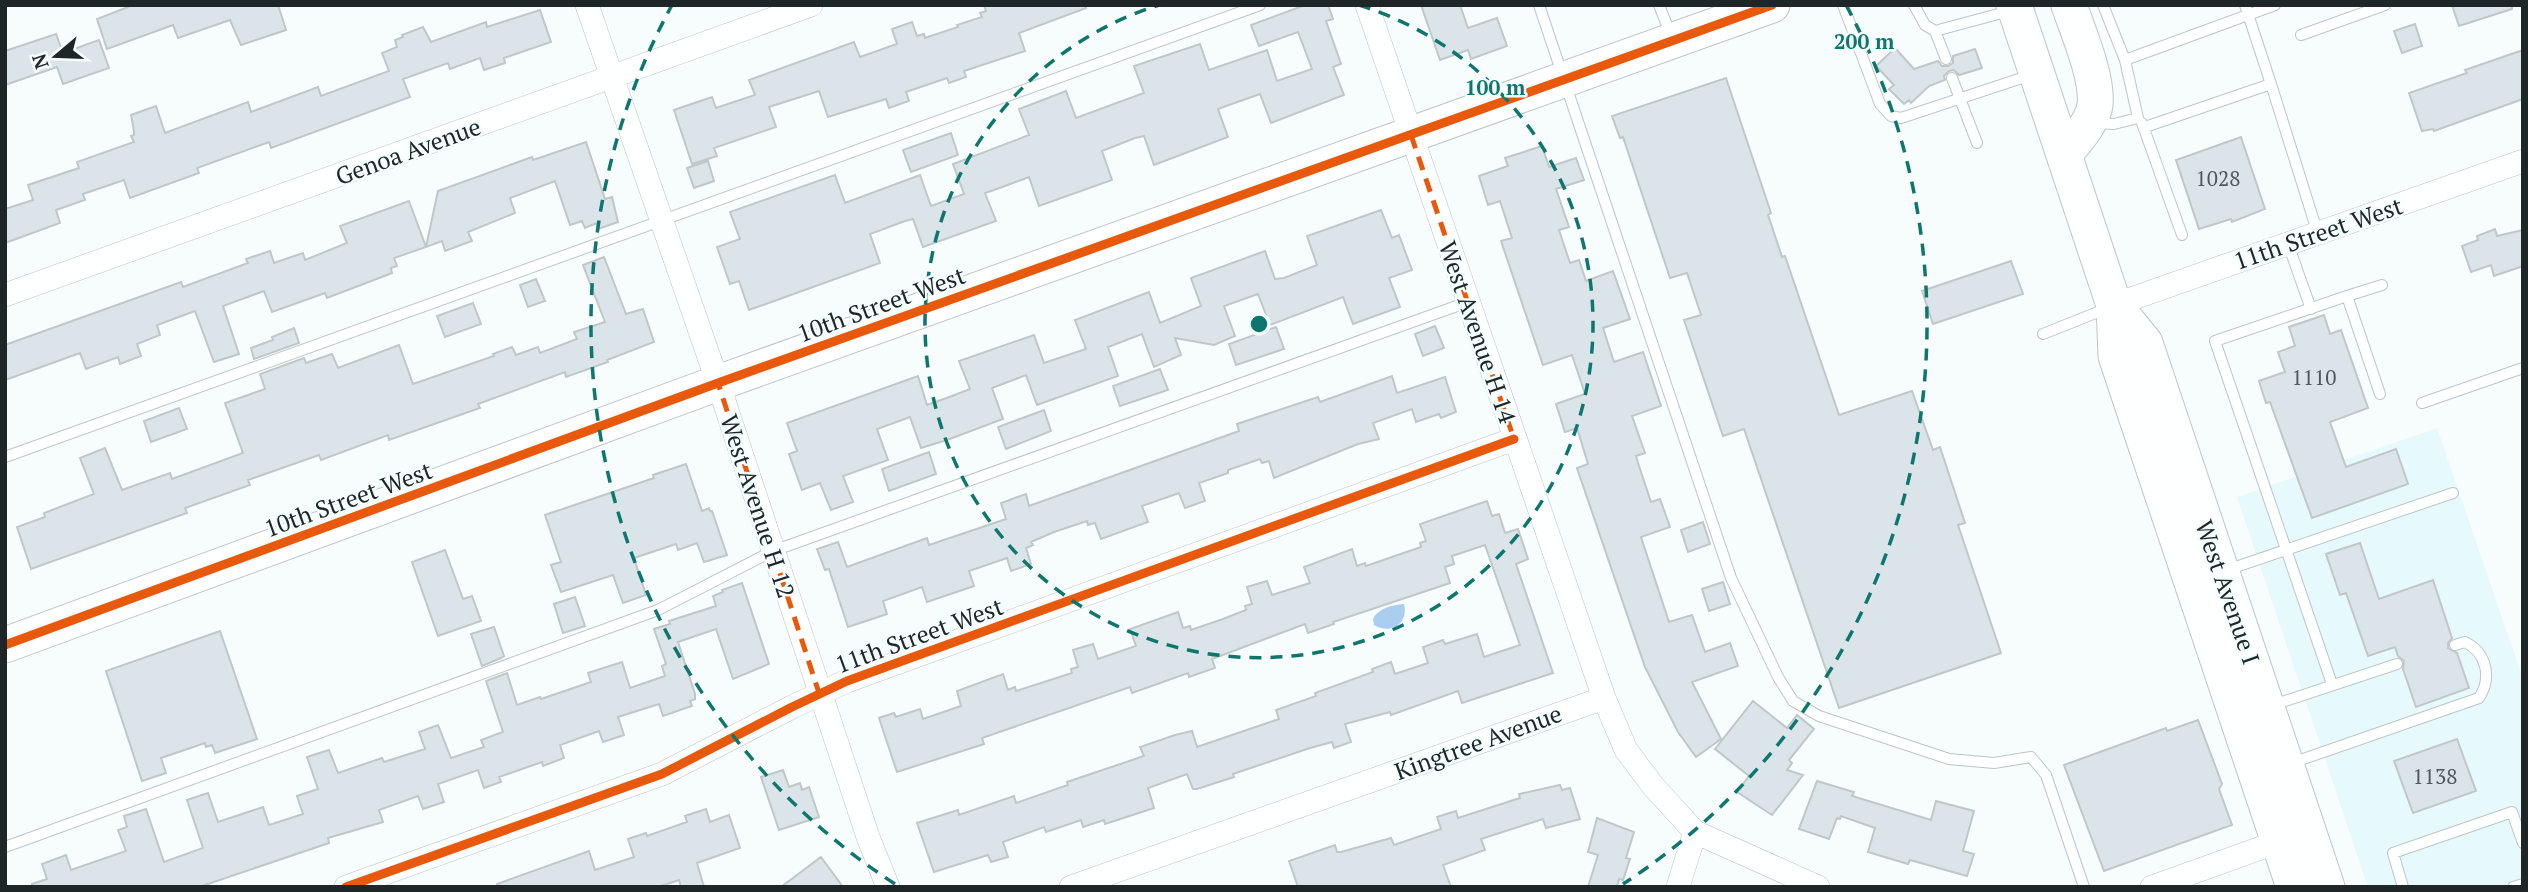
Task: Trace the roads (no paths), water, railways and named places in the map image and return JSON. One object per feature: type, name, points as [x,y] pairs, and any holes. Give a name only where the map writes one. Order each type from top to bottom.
[{"type":"main road","name":"10th Street West","points":[[5,645],[718,383],[1673,41],[1729,13],[1772,5]]},
{"type":"main road","points":[[2063,155],[2083,132],[2095,106],[2092,76],[2069,5]]},
{"type":"main road","name":"West Avenue I","points":[[2015,7],[2114,305],[2116,356],[2146,447],[2294,837],[2327,887]]},
{"type":"main road","name":"West Avenue I","points":[[2114,305],[2145,343],[2286,765],[2294,837],[2294,887]]},
{"type":"main road","points":[[2146,447],[2176,485],[2203,560],[2209,567],[2222,572]]},
{"type":"street","name":"West Avenue H 12","points":[[587,5],[718,383],[867,837],[888,887]]},
{"type":"street","name":"Genoa Avenue","points":[[5,295],[811,5]]},
{"type":"street","name":"West Avenue H 14","points":[[1367,5],[1604,698]]},
{"type":"street","name":"11th Street West","points":[[2114,305],[2523,161]]},
{"type":"street","name":"11th Street West","points":[[346,887],[662,774],[847,681],[1514,439]]},
{"type":"street","points":[[1604,698],[1626,750],[1653,786],[1695,832],[1818,887]]},
{"type":"street","name":"Kingtree Avenue","points":[[1071,887],[1604,698]]},
{"type":"street","points":[[1678,887],[1695,832]]},
{"type":"street","points":[[2152,887],[2294,837]]},
{"type":"lane","points":[[5,457],[1260,5]]},
{"type":"lane","points":[[1539,5],[1731,578],[1793,701],[1819,716],[1949,759],[1994,763],[2031,757],[2046,775],[2084,887]]},
{"type":"lane","points":[[1659,5],[1673,41]]},
{"type":"lane","points":[[1843,5],[1878,97],[1885,110],[1897,118],[2036,73]]},
{"type":"lane","points":[[1914,5],[1925,26],[1935,31],[1946,59]]},
{"type":"lane","points":[[2104,5],[2182,235]]},
{"type":"lane","points":[[2124,60],[2246,10],[2275,5]]},
{"type":"lane","points":[[2342,5],[2346,19]]},
{"type":"lane","points":[[2301,35],[2385,5]]},
{"type":"lane","points":[[1935,31],[2015,7]]},
{"type":"lane","points":[[2246,10],[2318,234]]},
{"type":"lane","points":[[1952,78],[1977,143]]},
{"type":"lane","points":[[2087,122],[2142,122],[2271,83]]},
{"type":"lane","points":[[2288,244],[2311,309]]},
{"type":"lane","points":[[2332,684],[2215,341],[2382,285]]},
{"type":"lane","points":[[2347,296],[2380,394]]},
{"type":"lane","points":[[5,847],[658,610],[773,551],[1468,302]]},
{"type":"lane","points":[[2043,334],[2114,305]]},
{"type":"lane","points":[[2423,403],[2523,368]]},
{"type":"lane","points":[[2222,572],[2453,493]]},
{"type":"lane","points":[[2286,765],[2479,698],[2486,687],[2487,674],[2482,659],[2474,647],[2465,642],[2455,645]]},
{"type":"lane","points":[[2267,707],[2397,663]]},
{"type":"lane","points":[[2403,887],[2393,853],[2512,812],[2523,843]]},
{"type":"lane","points":[[2513,887],[2523,884]]},
{"type":"water","points":[[1404,604],[1404,617],[1397,626],[1386,629],[1374,625],[1373,619],[1378,612],[1390,606]]}]
